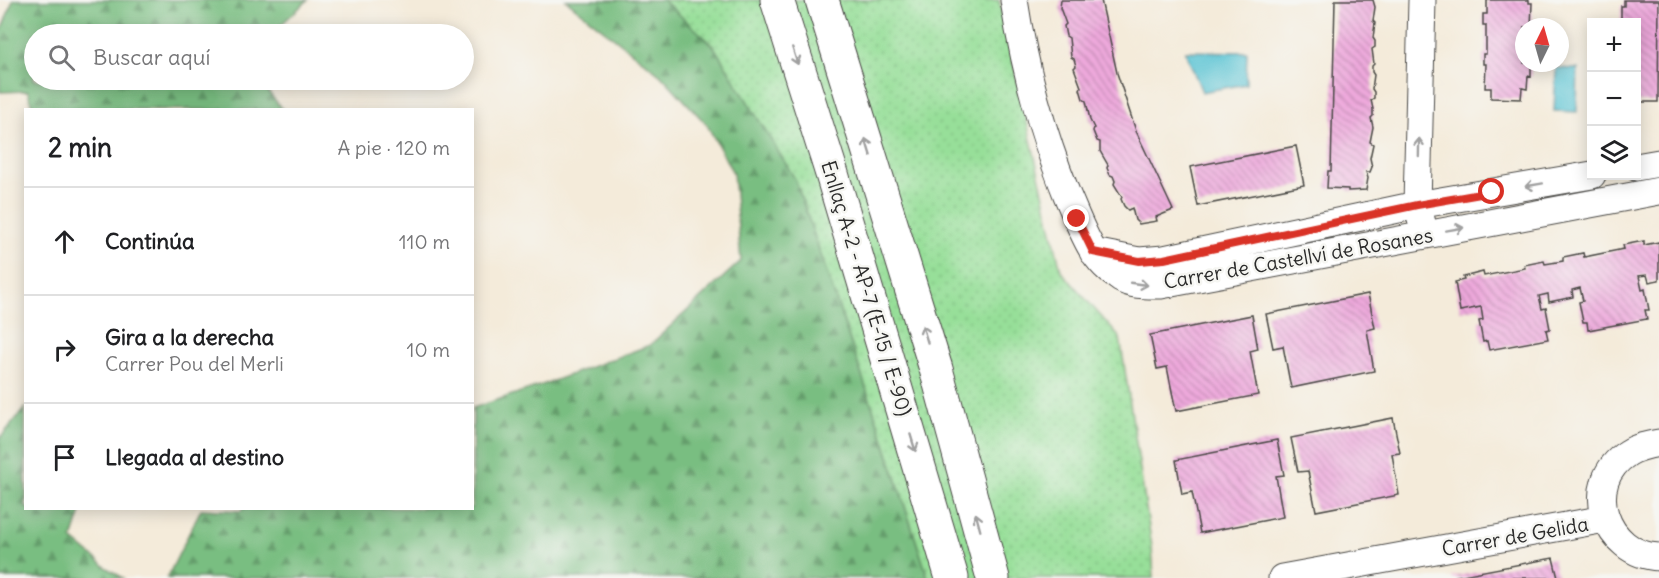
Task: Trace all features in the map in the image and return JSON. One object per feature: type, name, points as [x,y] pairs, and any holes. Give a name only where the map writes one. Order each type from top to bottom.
[{"type":"highway","name":"Enllaç A-2 - AP-7 (E-15 / E-90)","points":[[777,0],[836,185],[952,578]]},
{"type":"highway","name":"Enllaç A-2 - AP-7 (E-15 / E-90)","points":[[822,0],[936,369],[993,578]]},
{"type":"street","points":[[1014,0],[1025,59],[1045,134],[1061,179],[1093,252]]},
{"type":"street","points":[[1422,0],[1417,205],[1425,235]]},
{"type":"street","points":[[1641,166],[1659,163]]},
{"type":"street","name":"Carrer de Castellví de Rosanes","points":[[1093,252],[1139,261],[1164,259],[1417,205],[1587,176]]},
{"type":"street","name":"Carrer de Castellví de Rosanes","points":[[1093,252],[1111,272],[1122,280],[1140,285],[1161,285],[1659,191]]},
{"type":"street","points":[[1659,443],[1627,453],[1614,466],[1605,483],[1602,501],[1605,519],[1615,536],[1629,549],[1647,557],[1659,557]]},
{"type":"street","name":"Carrer de Gelida","points":[[1282,578],[1605,519]]},
{"type":"green space","points":[[13,0],[308,0],[282,24],[24,24],[24,90],[267,90],[281,108],[33,108],[28,91],[0,92],[0,34]]},
{"type":"green space","points":[[566,0],[663,0],[713,45],[795,179],[928,578],[167,578],[201,510],[474,510],[474,408],[650,345],[741,261],[733,173],[707,125],[661,75]]},
{"type":"green space","points":[[663,0],[999,0],[1061,271],[1120,338],[1152,547],[1154,578],[928,578],[795,179]]},
{"type":"green space","points":[[24,409],[24,510],[82,510],[72,539],[123,578],[0,578],[0,438]]},
{"type":"water","points":[[1185,51],[1247,52],[1246,84],[1202,92]]},
{"type":"water","points":[[1578,69],[1577,112],[1554,111],[1556,72]]},
{"type":"building","points":[[1061,0],[1101,0],[1117,73],[1136,131],[1173,210],[1156,217],[1157,221],[1139,224],[1135,220],[1132,208],[1128,210],[1124,206],[1122,197],[1114,184],[1113,176],[1110,175],[1108,165],[1100,151],[1100,142],[1097,141],[1093,131],[1086,101],[1083,99],[1074,68],[1076,66],[1071,57],[1069,38],[1066,36],[1064,26],[1066,24],[1060,8]]},
{"type":"building","points":[[1335,0],[1373,0],[1375,7],[1373,38],[1375,47],[1372,49],[1374,98],[1371,100],[1373,127],[1370,142],[1373,144],[1370,158],[1372,167],[1370,172],[1366,172],[1368,178],[1366,190],[1348,191],[1348,189],[1327,188],[1328,171],[1331,171]]},
{"type":"building","points":[[1487,0],[1529,0],[1529,3],[1532,3],[1531,18],[1515,18],[1515,72],[1531,72],[1531,77],[1528,76],[1527,89],[1522,88],[1521,99],[1491,98],[1491,88],[1485,88],[1486,64],[1483,64],[1483,54],[1486,54],[1486,25],[1483,25],[1483,14],[1487,14]]},
{"type":"building","points":[[1624,0],[1659,0],[1658,102],[1641,102],[1641,18],[1621,18],[1621,6],[1624,6]]},
{"type":"building","points":[[1296,146],[1304,185],[1198,206],[1190,167]]},
{"type":"building","points":[[1644,241],[1644,245],[1659,242],[1659,280],[1649,282],[1647,275],[1639,276],[1642,290],[1645,289],[1649,310],[1645,310],[1647,319],[1588,330],[1587,322],[1583,322],[1579,302],[1583,301],[1580,288],[1572,290],[1573,297],[1549,302],[1548,294],[1539,296],[1542,309],[1546,308],[1550,329],[1546,330],[1548,339],[1489,350],[1487,341],[1483,342],[1479,321],[1483,320],[1481,307],[1460,311],[1455,282],[1464,280],[1463,277],[1483,272],[1484,276],[1525,268],[1524,265],[1544,261],[1545,264],[1563,261],[1563,257],[1583,253],[1584,257],[1624,249],[1623,245]]},
{"type":"building","points":[[1368,294],[1375,328],[1367,330],[1374,371],[1291,388],[1283,346],[1273,348],[1266,314]]},
{"type":"building","points":[[1252,315],[1258,349],[1250,351],[1258,395],[1176,411],[1167,367],[1157,369],[1150,335]]},
{"type":"building","points":[[1393,418],[1400,453],[1392,454],[1399,495],[1316,511],[1308,471],[1298,472],[1291,438]]},
{"type":"building","points":[[1277,440],[1284,475],[1276,476],[1283,517],[1200,533],[1192,492],[1182,494],[1176,460]]},
{"type":"building","points":[[1553,558],[1558,578],[1452,578],[1452,577]]},
{"type":"route","points":[[1077,219],[1093,252],[1139,261],[1164,259],[1417,205],[1492,192]]}]
